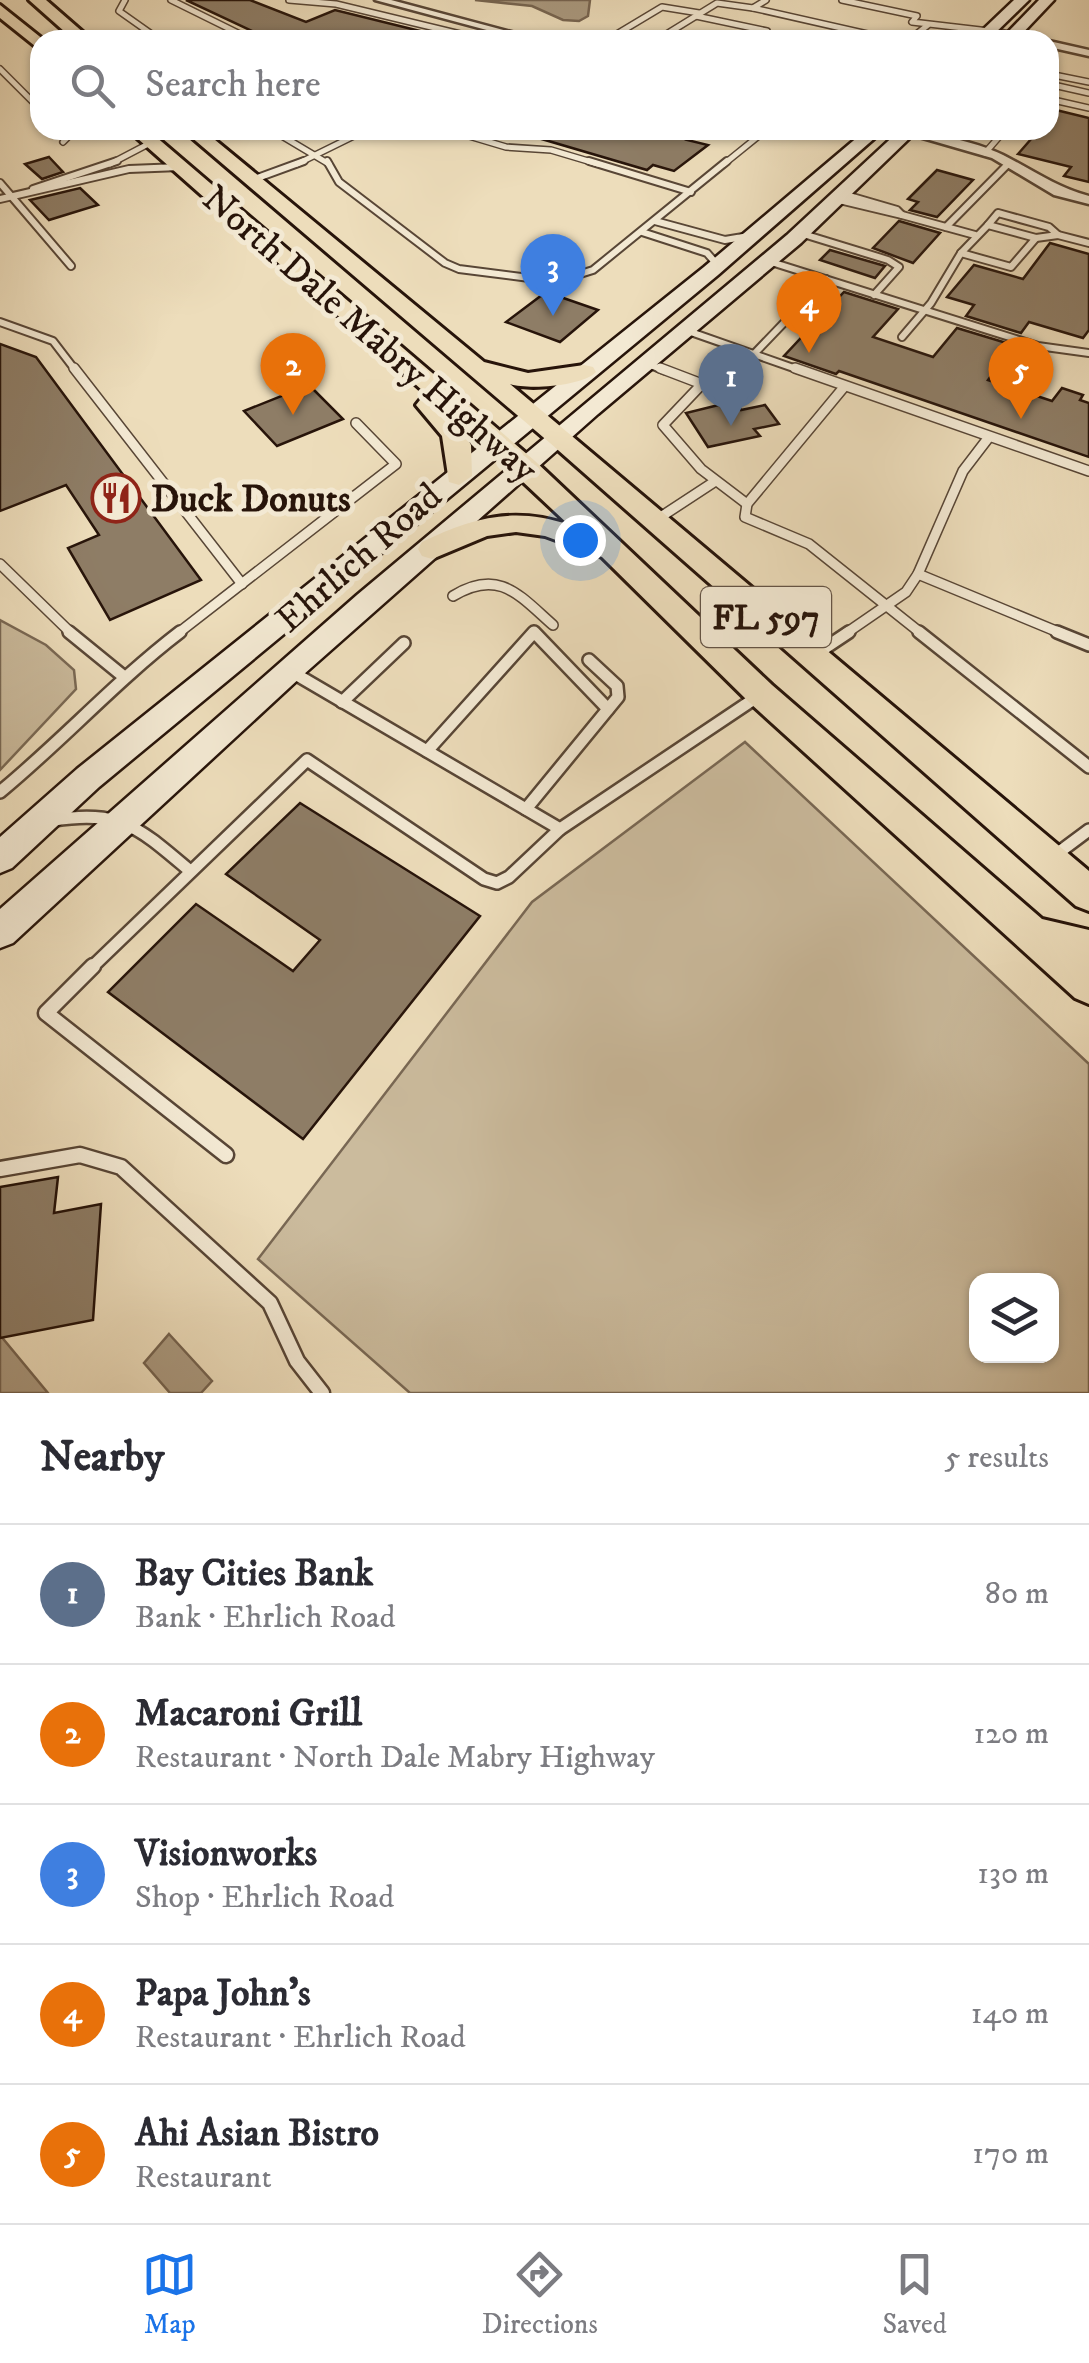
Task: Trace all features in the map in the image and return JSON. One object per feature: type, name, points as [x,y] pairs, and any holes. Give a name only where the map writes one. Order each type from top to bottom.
[{"type":"main road","points":[[37,0],[72,30]]},
{"type":"main road","points":[[990,30],[1022,0]]},
{"type":"main road","points":[[1017,30],[1047,0]]},
{"type":"main road","points":[[0,10],[30,36]]},
{"type":"main road","name":"North Dale Mabry Highway","points":[[156,140],[180,167],[526,467],[761,694],[1089,985]]},
{"type":"main road","points":[[167,140],[186,147],[198,140]]},
{"type":"main road","name":"North Dale Mabry Highway","points":[[203,140],[560,437],[1089,894]]},
{"type":"main road","name":"Ehrlich Road","points":[[0,858],[88,778],[712,270],[864,140]]},
{"type":"main road","name":"Ehrlich Road","points":[[0,932],[124,816],[645,363],[768,261],[898,140]]},
{"type":"main road","points":[[378,339],[385,357],[458,440],[462,450],[459,476]]},
{"type":"main road","points":[[462,356],[527,381],[584,372]]},
{"type":"main road","points":[[432,549],[474,527],[504,520],[529,522],[563,532],[619,556]]},
{"type":"main road","points":[[1033,935],[1073,941],[1089,949]]},
{"type":"street","points":[[380,0],[499,30]]},
{"type":"street","points":[[403,4],[428,0]]},
{"type":"street","points":[[1059,46],[1089,52]]},
{"type":"street","points":[[939,140],[985,153],[1058,192],[1089,200]]},
{"type":"lane","points":[[125,0],[119,10],[146,30]]},
{"type":"lane","points":[[171,0],[232,30]]},
{"type":"lane","points":[[289,0],[336,4],[444,30]]},
{"type":"lane","points":[[753,8],[766,0]]},
{"type":"lane","points":[[842,0],[917,16],[912,22],[956,30]]},
{"type":"lane","points":[[673,30],[717,3],[850,30]]},
{"type":"lane","points":[[624,30],[662,8],[763,30]]},
{"type":"lane","points":[[921,30],[928,24]]},
{"type":"lane","points":[[0,68],[30,99]]},
{"type":"lane","points":[[1059,76],[1089,82]]},
{"type":"lane","points":[[1059,86],[1089,93]]},
{"type":"lane","points":[[1059,101],[1089,108]]},
{"type":"lane","points":[[0,199],[46,182],[123,162],[145,140]]},
{"type":"lane","points":[[290,140],[330,164],[338,182],[446,263],[459,270],[513,279],[564,279],[593,270],[754,140]]},
{"type":"lane","points":[[252,180],[319,156],[348,140]]},
{"type":"lane","points":[[483,140],[506,147],[551,150],[691,192]]},
{"type":"lane","points":[[985,153],[996,140]]},
{"type":"lane","points":[[946,227],[1008,163]]},
{"type":"lane","points":[[32,190],[51,189],[128,169],[180,167]]},
{"type":"lane","points":[[0,183],[71,266]]},
{"type":"lane","points":[[838,197],[974,235]]},
{"type":"lane","points":[[902,337],[926,311],[974,235],[998,214],[1049,227],[1058,236]]},
{"type":"lane","points":[[655,221],[725,240],[755,234]]},
{"type":"lane","points":[[988,225],[1036,238],[1058,236],[1089,244]]},
{"type":"lane","points":[[642,232],[706,253],[714,261],[712,270]]},
{"type":"lane","points":[[799,233],[888,260],[899,267],[874,295]]},
{"type":"lane","points":[[961,253],[1011,267],[1036,238]]},
{"type":"lane","points":[[768,261],[1038,346],[1089,353]]},
{"type":"lane","points":[[747,504],[714,482],[682,452],[664,425],[669,415],[702,384],[753,355],[826,280]]},
{"type":"lane","points":[[0,322],[53,341],[242,584]]},
{"type":"lane","points":[[685,330],[1089,471]]},
{"type":"lane","points":[[645,363],[702,384]]},
{"type":"lane","points":[[844,387],[747,504],[746,517],[809,544],[1089,767]]},
{"type":"lane","points":[[0,792],[123,676],[396,464],[356,423]]},
{"type":"lane","points":[[812,656],[888,607],[918,574],[963,471],[989,437]]},
{"type":"lane","points":[[655,521],[714,482]]},
{"type":"lane","points":[[0,564],[66,629],[123,676]]},
{"type":"lane","points":[[918,574],[1089,645]]},
{"type":"lane","points":[[454,596],[470,583],[493,580],[527,601],[553,625]]},
{"type":"lane","points":[[427,751],[534,632],[608,709]]},
{"type":"lane","points":[[342,702],[404,643]]},
{"type":"lane","points":[[526,809],[618,697],[617,686],[588,660]]},
{"type":"lane","points":[[291,672],[560,829]]},
{"type":"lane","points":[[226,1156],[46,1013],[306,760],[484,879],[497,883],[560,829],[761,694]]},
{"type":"lane","points":[[38,824],[84,814],[124,816],[189,870]]},
{"type":"lane","points":[[1048,860],[1089,830]]},
{"type":"lane","points":[[0,1169],[80,1155],[121,1167],[270,1302],[297,1361],[322,1393]]},
{"type":"shaded area","points":[[475,0],[590,0],[588,16],[579,21],[563,20],[532,6]]},
{"type":"shaded area","points":[[0,620],[46,645],[74,670],[76,689],[0,770]]},
{"type":"shaded area","points":[[745,742],[1089,1064],[1089,1393],[410,1393],[258,1259],[532,902]]},
{"type":"shaded area","points":[[169,1334],[212,1381],[201,1393],[170,1393],[144,1363]]},
{"type":"shaded area","points":[[0,1335],[48,1393],[0,1393]]},
{"type":"building","points":[[186,0],[250,0],[306,22],[335,10],[416,30],[250,30]]},
{"type":"building","points":[[1059,111],[1089,118],[1089,182],[1064,176],[1071,167],[1018,154],[1030,140],[1059,140]]},
{"type":"building","points":[[545,140],[687,140],[708,145],[674,171],[653,165],[647,170]]},
{"type":"building","points":[[49,157],[63,172],[42,179],[25,164]]},
{"type":"building","points":[[937,170],[973,180],[937,217],[910,210],[918,202],[908,199]]},
{"type":"building","points":[[80,188],[98,205],[49,220],[30,200]]},
{"type":"building","points":[[899,221],[940,233],[913,263],[873,248]]},
{"type":"building","points":[[1050,243],[1089,254],[1089,330],[1083,338],[1029,322],[1021,333],[966,316],[974,305],[947,297],[974,265],[1023,279]]},
{"type":"building","points":[[830,250],[885,266],[875,278],[820,260]]},
{"type":"building","points":[[546,292],[598,310],[560,342],[506,322]]},
{"type":"building","points":[[844,292],[898,309],[873,337],[933,357],[957,328],[1013,345],[988,380],[1052,401],[1062,388],[1083,395],[1080,400],[1089,403],[1089,457],[839,371],[836,374],[784,356]]},
{"type":"building","points":[[0,344],[36,357],[201,580],[110,620],[68,548],[99,535],[66,485],[0,511]]},
{"type":"building","points":[[309,385],[343,419],[277,446],[244,411]]},
{"type":"building","points":[[735,401],[741,410],[765,405],[779,424],[754,429],[760,436],[708,447],[686,413]]},
{"type":"building","points":[[300,803],[480,916],[303,1139],[108,992],[196,904],[293,971],[320,940],[226,874]]},
{"type":"building","points":[[58,1177],[54,1213],[101,1204],[93,1320],[0,1338],[0,1187]]},
{"type":"place","name":"Visionworks","points":[[553,316]]},
{"type":"place","name":"Papa John's","points":[[809,353]]},
{"type":"place","name":"Macaroni Grill","points":[[293,415]]},
{"type":"place","name":"Ahi Asian Bistro","points":[[1021,419]]},
{"type":"place","name":"Bay Cities Bank","points":[[731,426]]},
{"type":"place","name":"Duck Donuts","points":[[116,498]]}]
